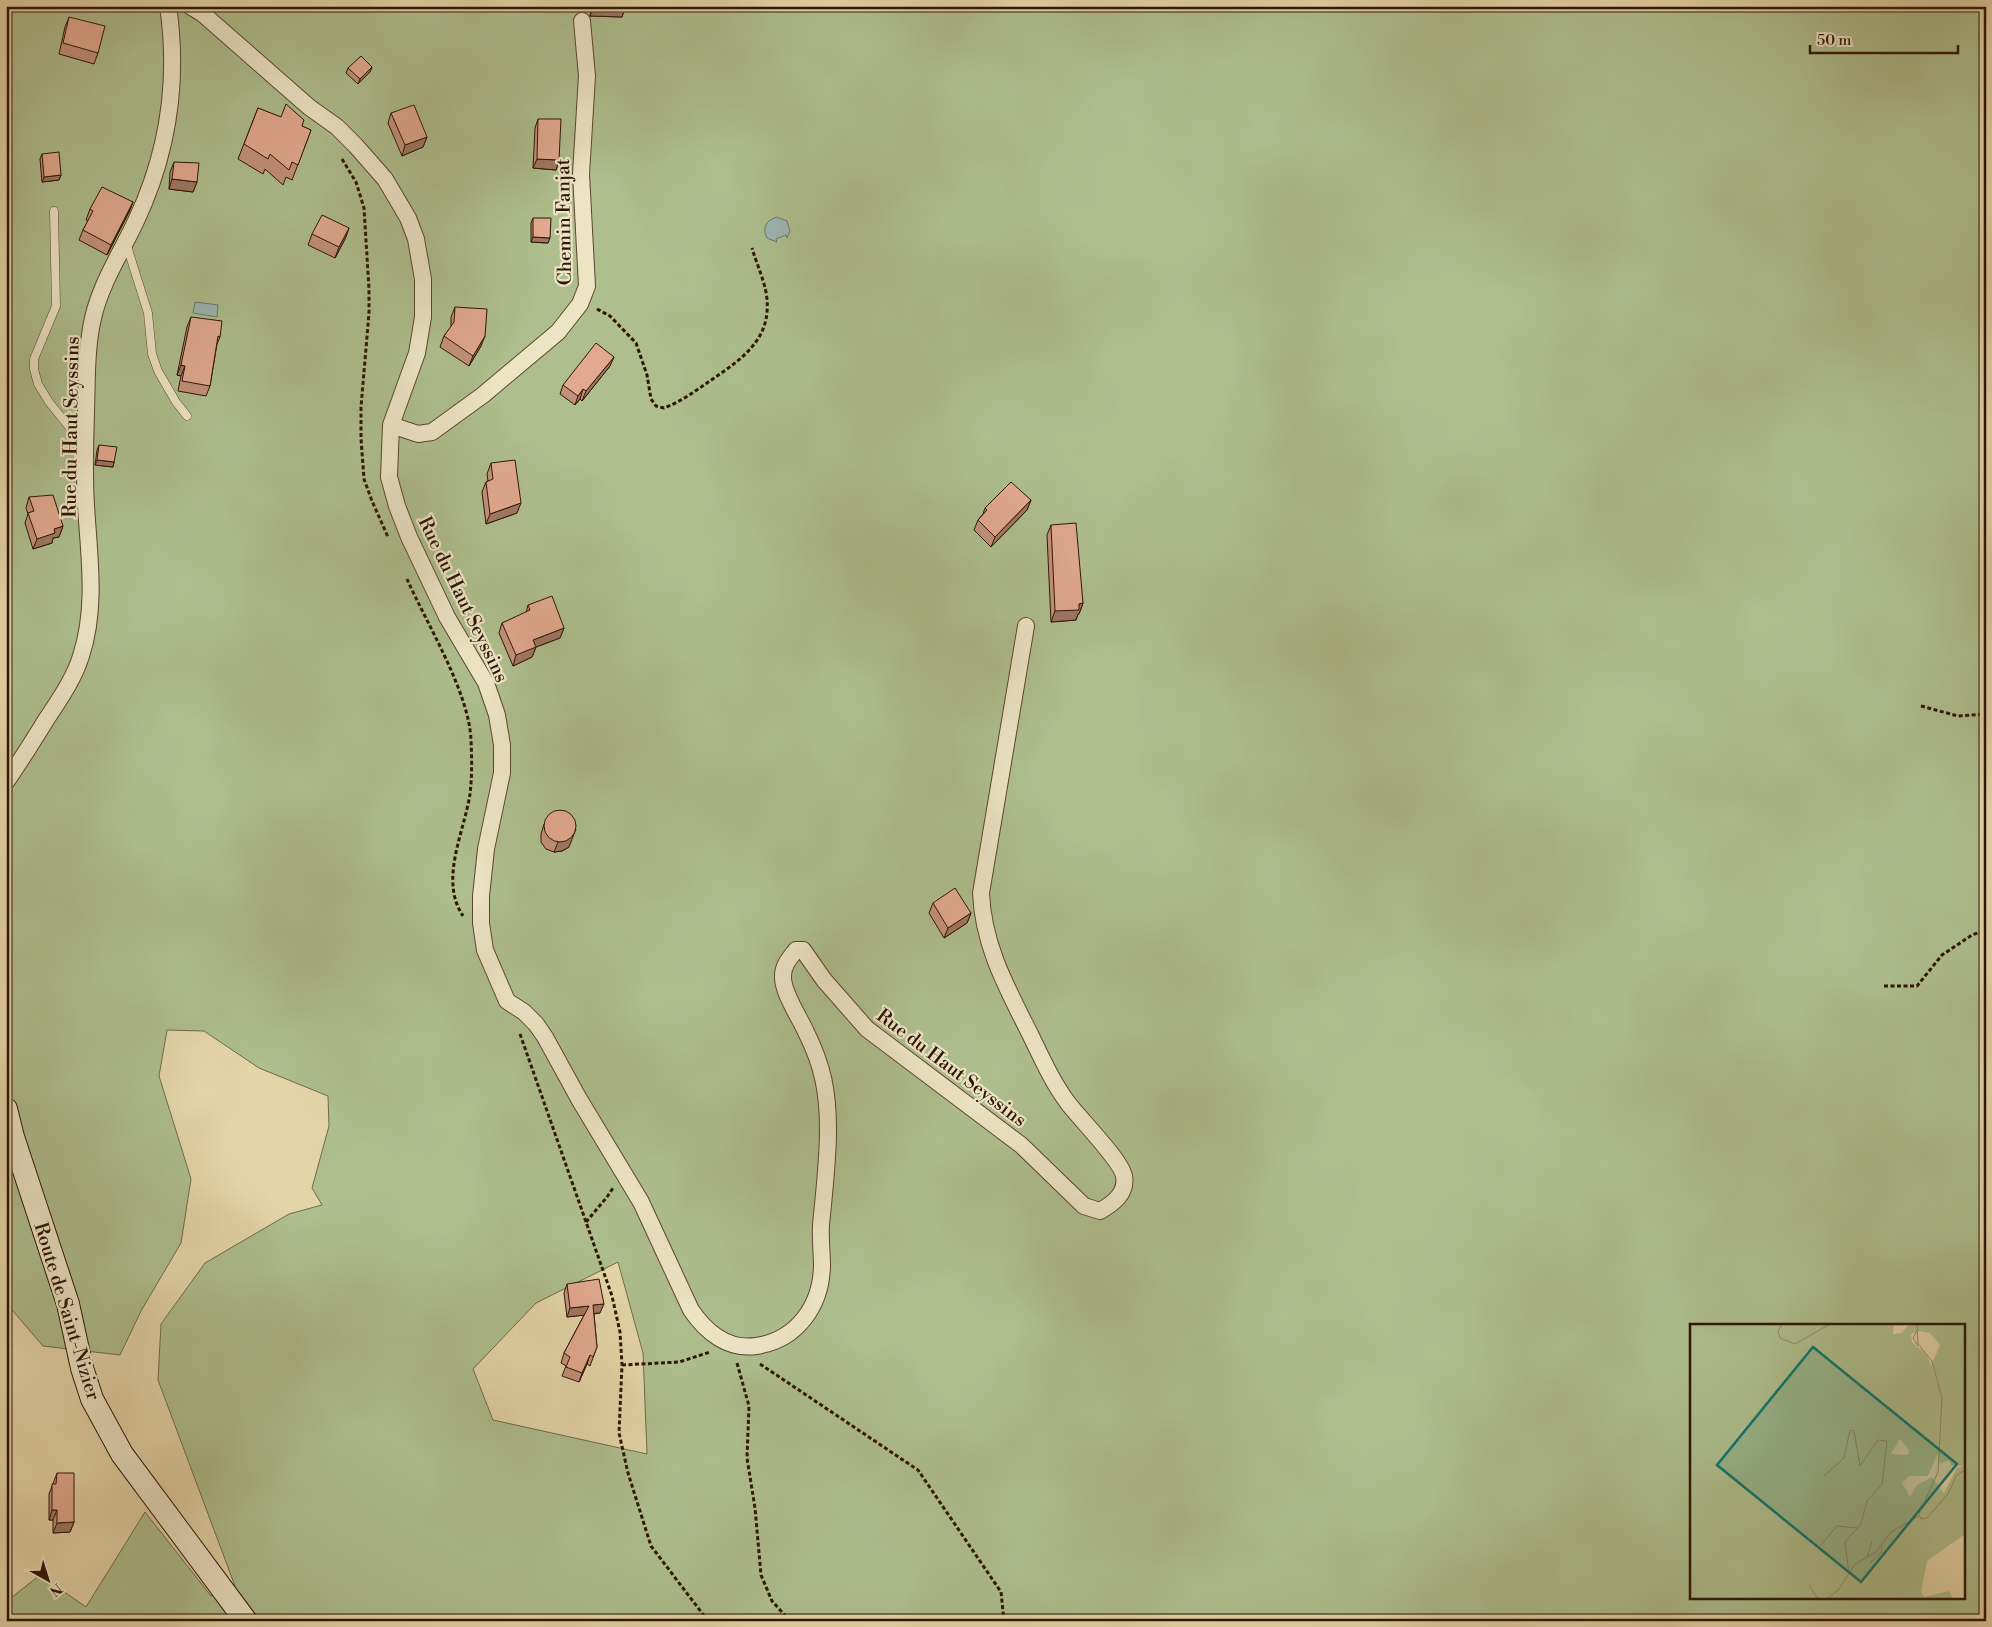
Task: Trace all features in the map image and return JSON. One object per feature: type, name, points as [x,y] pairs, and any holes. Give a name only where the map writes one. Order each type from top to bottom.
[{"type":"main road","name":"Route de Saint-Nizier","points":[[6,1109],[13,1137],[68,1304],[82,1368],[92,1399],[122,1454],[246,1621]]},
{"type":"street","name":"Rue du Haut Seyssins","points":[[6,782],[65,692],[81,658],[88,630],[90,614],[90,558],[86,505],[85,447],[88,349],[93,317],[102,287],[126,243],[148,196],[159,166],[171,104],[173,52],[168,6]]},
{"type":"street","name":"Rue du Haut Seyssins","points":[[190,6],[203,14],[296,96],[337,127],[356,146],[385,179],[408,218],[416,239],[421,260],[424,298],[423,317],[417,353],[391,425],[389,477],[409,538],[446,617],[486,683],[497,715],[502,745],[502,773],[486,849],[481,896],[481,923],[485,950],[507,1001]]},
{"type":"street","name":"Chemin Fanjat","points":[[391,425],[418,434],[432,432],[483,395],[558,332],[577,308],[587,286],[581,174],[587,76],[582,21]]},
{"type":"street","name":"Rue du Haut Seyssins","points":[[732,1346],[750,1347],[764,1345],[787,1336],[806,1318],[818,1296],[822,1268],[821,1233],[828,1132],[828,1103],[824,1077],[807,1032],[791,1002],[783,977],[786,962],[796,950],[803,950],[824,980],[867,1029],[1021,1145],[1084,1206],[1100,1210],[1114,1203],[1122,1191],[1124,1175],[1116,1161],[1067,1102],[1046,1067],[1005,986],[982,916],[981,893],[1026,626]]},
{"type":"street","points":[[507,1001],[524,1012],[545,1037],[579,1100],[622,1170],[654,1228],[691,1310],[700,1324],[732,1346]]},
{"type":"lane","points":[[54,211],[56,306],[34,359],[34,369],[38,384],[49,402],[85,447]]},
{"type":"lane","points":[[126,243],[148,313],[152,354],[176,402],[187,416]]},
{"type":"path","points":[[340,156],[356,182],[364,208],[369,297],[361,407],[364,479],[372,502],[392,545]]},
{"type":"path","points":[[577,308],[595,308],[610,316],[625,330],[636,343],[647,375],[651,399],[656,406],[664,408],[677,403],[727,368],[749,351],[759,339],[765,323],[766,292],[752,248]]},
{"type":"path","points":[[405,575],[449,668],[470,724],[472,775],[470,796],[455,858],[454,895]]},
{"type":"path","points":[[1921,706],[1958,716],[1986,714]]},
{"type":"path","points":[[1884,986],[1918,986],[1942,955],[1972,935],[1986,930]]},
{"type":"path","points":[[507,1001],[612,1296],[620,1332],[622,1364],[619,1433],[628,1473],[651,1546],[708,1621]]},
{"type":"path","points":[[585,1223],[607,1197],[622,1170]]},
{"type":"path","points":[[1986,1178],[1986,1208]]},
{"type":"path","points":[[622,1364],[679,1362],[732,1346]]},
{"type":"path","points":[[732,1346],[749,1406],[748,1458],[762,1575],[772,1601],[790,1621]]},
{"type":"path","points":[[732,1346],[918,1470],[1001,1592],[1004,1621]]},
{"type":"green space","points":[[6,6],[1986,6],[1986,1621],[6,1621],[6,1602],[40,1575],[86,1607],[145,1512],[211,1596],[235,1586],[158,1380],[161,1324],[205,1263],[289,1214],[322,1205],[312,1188],[329,1126],[328,1096],[259,1068],[204,1031],[167,1030],[159,1076],[191,1179],[181,1243],[141,1311],[120,1355],[43,1346],[6,1303]],"holes":[[[618,1262],[643,1353],[647,1454],[493,1420],[473,1369],[536,1303]]]},
{"type":"water","points":[[777,217],[787,221],[790,231],[787,238],[786,235],[776,239],[777,242],[767,238],[765,228],[768,222]]},
{"type":"water","points":[[195,302],[218,305],[217,317],[193,313]]},
{"type":"building","points":[[625,6],[625,8],[594,7]]},
{"type":"building","points":[[69,17],[105,26],[98,53],[63,43]]},
{"type":"building","points":[[361,56],[372,67],[360,79],[348,68]]},
{"type":"building","points":[[286,104],[304,120],[302,126],[311,130],[298,165],[292,162],[289,170],[270,154],[268,159],[244,144],[258,108],[281,117]]},
{"type":"building","points":[[414,105],[427,137],[405,145],[391,113]]},
{"type":"building","points":[[538,119],[561,119],[559,160],[537,159]]},
{"type":"building","points":[[59,152],[61,175],[44,177],[42,154]]},
{"type":"building","points":[[174,162],[199,163],[197,182],[172,179]]},
{"type":"building","points":[[102,187],[133,202],[111,245],[83,230],[93,211],[90,209]]},
{"type":"building","points":[[322,215],[349,228],[339,247],[312,234]]},
{"type":"building","points":[[533,218],[551,218],[550,238],[533,237]]},
{"type":"building","points":[[455,307],[487,309],[485,336],[473,356],[444,336],[454,322]]},
{"type":"building","points":[[191,317],[222,321],[210,386],[182,381],[185,366],[181,365]]},
{"type":"building","points":[[596,343],[614,357],[586,391],[583,389],[578,396],[563,385]]},
{"type":"building","points":[[99,445],[117,447],[114,462],[97,460]]},
{"type":"building","points":[[515,460],[521,503],[490,514],[486,482],[493,479],[491,463]]},
{"type":"building","points":[[1011,482],[1031,500],[995,537],[978,520],[987,510],[985,508]]},
{"type":"building","points":[[53,495],[63,526],[54,529],[55,533],[37,539],[28,513],[34,511],[29,497]]},
{"type":"building","points":[[1076,523],[1083,603],[1079,604],[1079,610],[1055,611],[1051,525]]},
{"type":"building","points":[[552,596],[564,628],[533,640],[536,647],[516,655],[502,623],[530,610],[528,605]]},
{"type":"building","points":[[560,810],[571,815],[576,826],[571,837],[560,842],[549,837],[544,826],[549,815]]},
{"type":"building","points":[[955,888],[971,913],[948,928],[933,903]]},
{"type":"building","points":[[599,1279],[604,1304],[593,1305],[597,1347],[593,1357],[590,1355],[582,1373],[566,1367],[570,1357],[564,1353],[589,1306],[570,1308],[567,1284]]},
{"type":"building","points":[[6,1325],[12,1345],[6,1346]]},
{"type":"building","points":[[57,1473],[74,1473],[74,1522],[57,1523],[57,1510],[52,1510],[52,1484],[56,1484]]}]
